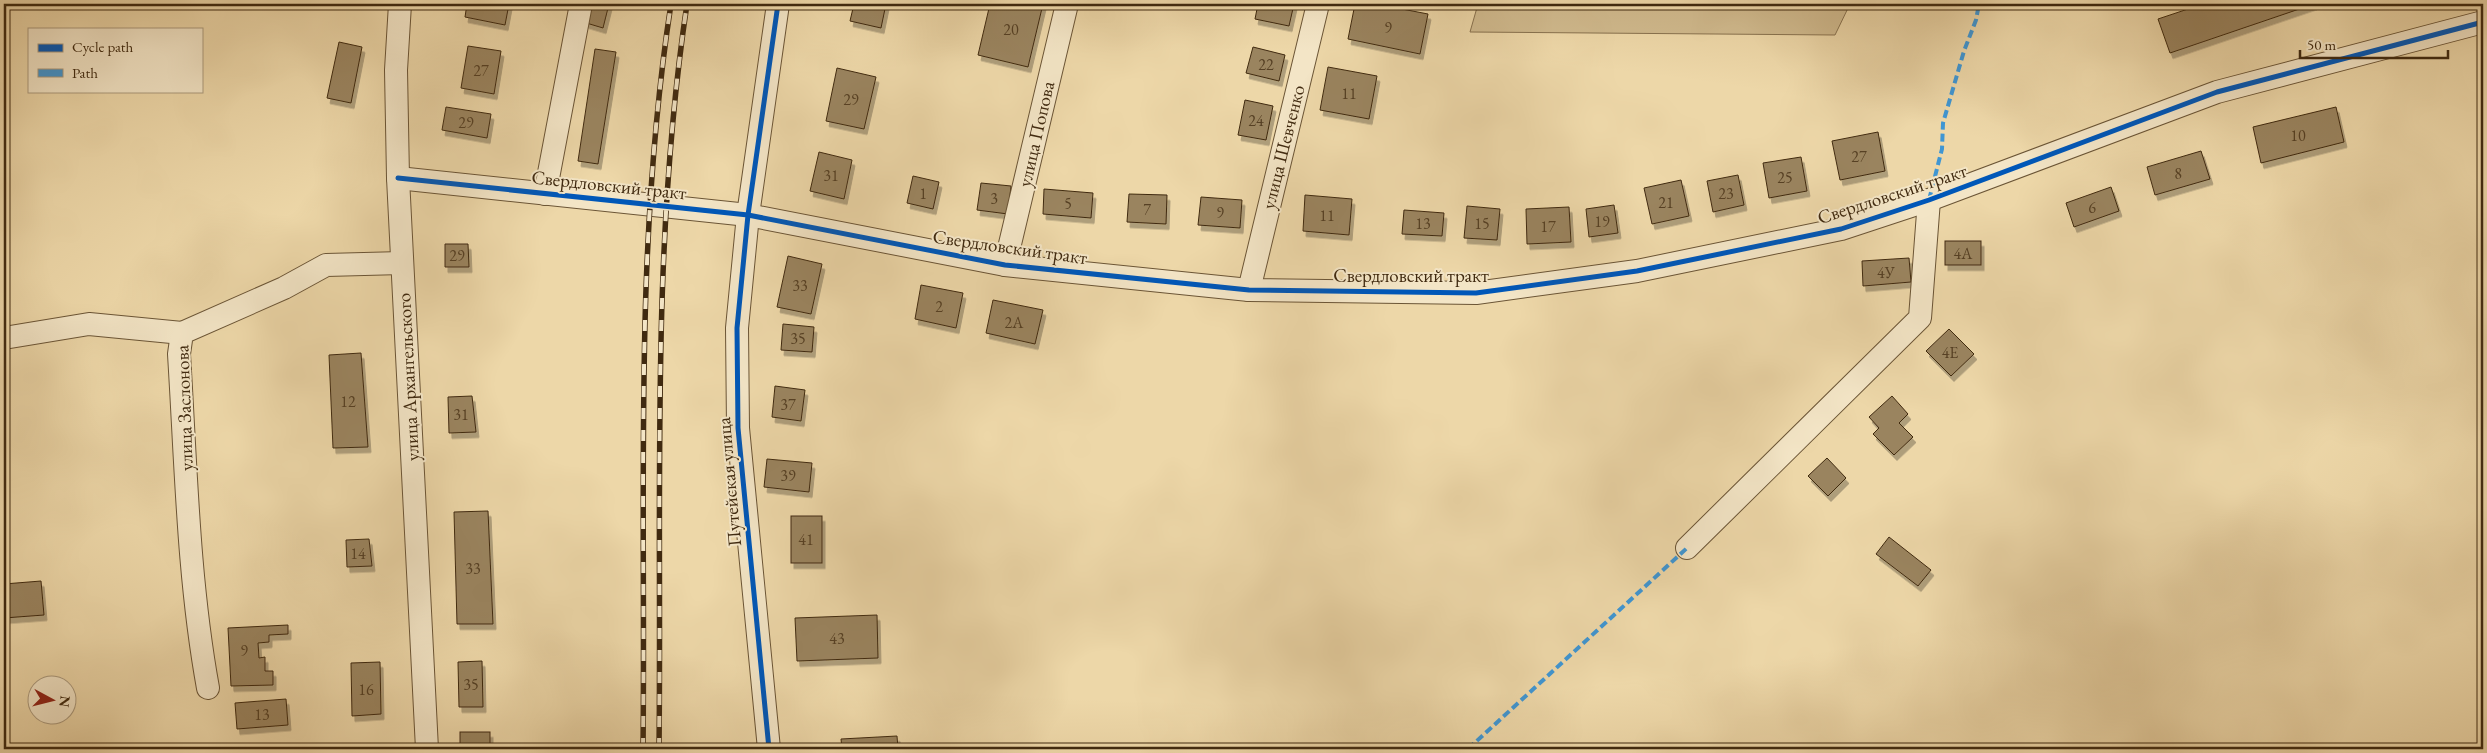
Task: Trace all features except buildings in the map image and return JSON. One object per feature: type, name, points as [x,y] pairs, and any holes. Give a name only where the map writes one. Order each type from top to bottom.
[{"type":"street","name":"улица Архангельского","points":[[400,4],[396,70],[398,178],[427,749]]},
{"type":"street","points":[[545,194],[581,4]]},
{"type":"street","name":"Путейская улица","points":[[769,749],[738,428],[737,328],[748,214],[778,4]]},
{"type":"street","name":"улица Попова","points":[[1005,265],[1066,4]]},
{"type":"street","name":"улица Шевченко","points":[[1249,290],[1318,4]]},
{"type":"street","name":"Свердловский тракт","points":[[398,178],[748,214],[1005,265],[1249,290],[1485,292],[1637,270],[1841,229],[1929,200],[2217,92],[2483,22]]},
{"type":"street","points":[[1688,548],[1920,318],[1929,200]]},
{"type":"street","name":"улица Заслонова","points":[[208,688],[197,630],[179,354],[182,333],[284,288],[326,265],[402,263]]},
{"type":"street","points":[[4,338],[89,324],[182,333]]},
{"type":"shaded area","points":[[1478,4],[1850,4],[1835,35],[1470,32]]},
{"type":"railway","points":[[643,749],[643,469],[646,282],[659,96],[671,4]]},
{"type":"railway","points":[[659,749],[659,469],[663,282],[667,189],[675,96],[687,4]]},
{"type":"marked path","points":[[1929,200],[1942,149],[1943,123],[1964,51],[1976,20],[1979,4]]},
{"type":"marked path","points":[[1468,749],[1687,548]]},
{"type":"cycle path","points":[[769,749],[738,428],[737,328],[748,215],[778,4]]},
{"type":"cycle path","points":[[398,178],[748,215],[1005,265],[1249,290],[1476,293],[1637,271],[1841,229],[1929,200],[2217,92],[2483,22]]}]
